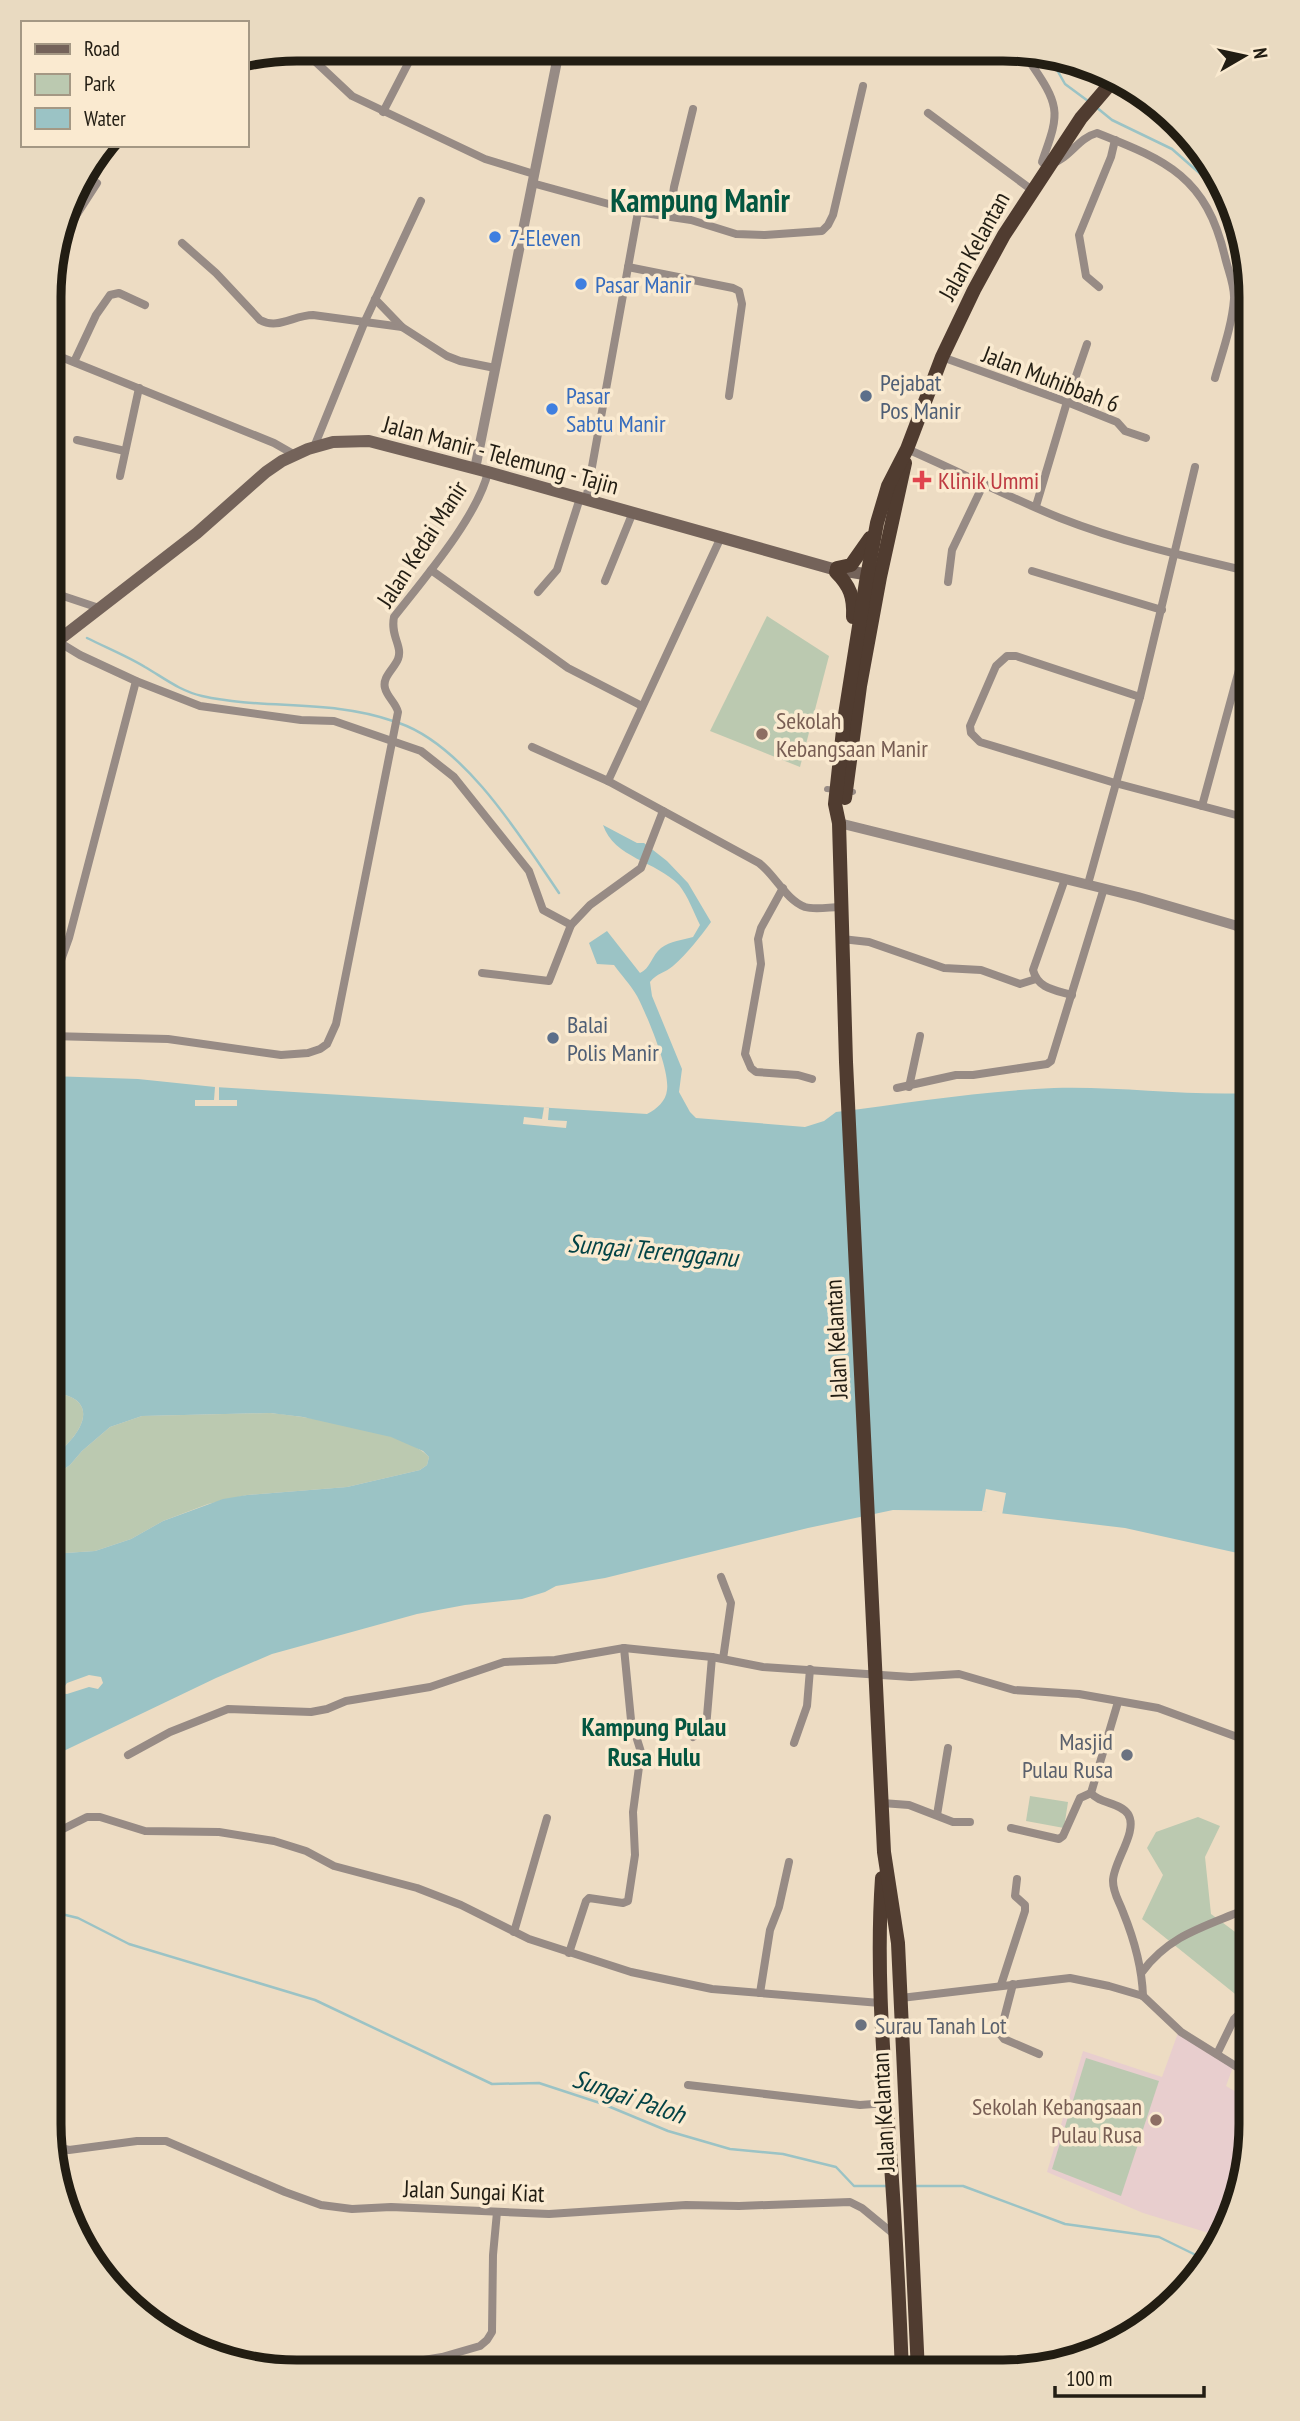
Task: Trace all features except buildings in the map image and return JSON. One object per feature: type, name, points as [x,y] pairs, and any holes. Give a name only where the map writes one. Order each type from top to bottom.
[{"type":"highway","name":"Jalan Kelantan","points":[[841,790],[860,686],[877,523],[888,486],[908,449],[942,358],[980,279],[1048,166],[1081,118],[1108,87]]},
{"type":"highway","name":"Jalan Kelantan","points":[[908,449],[901,492],[873,579],[849,681],[839,823],[846,1062],[884,1852],[898,1943],[917,2360]]},
{"type":"highway","points":[[849,681],[852,596],[850,587],[835,570],[851,565],[866,545],[877,523]]},
{"type":"highway","name":"Jalan Kelantan","points":[[884,1852],[879,1918],[880,2006],[895,2218],[901,2360]]},
{"type":"highway","points":[[880,2006],[884,1990],[885,1940],[887,1936],[891,1936],[898,1943]]},
{"type":"main road","name":"Jalan Manir - Telemung - Tajin","points":[[61,638],[232,504],[266,472],[314,447],[349,441],[369,442],[481,470],[873,579]]},
{"type":"street","points":[[316,61],[352,96],[533,179],[638,212],[670,216],[747,235],[822,231],[828,225],[863,86]]},
{"type":"street","points":[[383,112],[409,61]]},
{"type":"street","points":[[481,470],[495,368],[557,61]]},
{"type":"street","points":[[1030,63],[1055,109],[1054,123],[1042,162],[1048,166],[1062,161],[1089,135],[1097,133],[1159,159],[1184,177],[1210,212],[1218,230],[1234,297],[1215,378]]},
{"type":"street","points":[[670,216],[674,187],[693,109]]},
{"type":"street","points":[[928,113],[1032,190]]},
{"type":"street","points":[[1099,287],[1086,276],[1079,235],[1111,157],[1115,140]]},
{"type":"street","points":[[76,216],[97,183]]},
{"type":"street","points":[[314,447],[365,321],[421,201]]},
{"type":"street","points":[[538,592],[557,570],[583,499],[638,212]]},
{"type":"street","points":[[182,243],[216,273],[260,320],[267,323],[279,324],[313,315],[401,327]]},
{"type":"street","points":[[628,267],[739,291],[742,304],[729,396]]},
{"type":"street","points":[[74,362],[96,315],[110,295],[119,293],[145,305]]},
{"type":"street","points":[[376,299],[401,327],[453,358],[495,368]]},
{"type":"street","points":[[1036,506],[1087,344]]},
{"type":"street","points":[[61,357],[274,443],[295,455]]},
{"type":"street","name":"Jalan Muhibbah 6","points":[[942,358],[1067,401],[1117,422],[1125,430],[1146,438]]},
{"type":"street","points":[[120,476],[139,388]]},
{"type":"street","points":[[77,440],[125,451]]},
{"type":"street","points":[[908,449],[1086,527],[1239,569]]},
{"type":"street","points":[[1088,884],[1163,610],[1195,467]]},
{"type":"street","name":"Jalan Kedai Manir","points":[[392,738],[398,712],[384,680],[398,660],[400,652],[392,632],[394,617],[431,570],[484,488],[481,470]]},
{"type":"street","points":[[948,582],[952,550],[984,483]]},
{"type":"street","points":[[606,580],[633,512]]},
{"type":"street","points":[[608,780],[721,537]]},
{"type":"street","points":[[431,570],[568,668],[642,706]]},
{"type":"street","points":[[1032,571],[1163,610]]},
{"type":"street","points":[[61,595],[99,608]]},
{"type":"street","points":[[61,646],[136,681],[200,706],[302,720],[334,721],[392,738],[421,751],[454,777],[529,871],[543,910],[571,925]]},
{"type":"street","points":[[1140,697],[1016,656],[1007,656],[996,666],[970,726],[971,733],[980,742],[1115,783],[1239,816]]},
{"type":"street","points":[[1202,806],[1239,671]]},
{"type":"street","points":[[61,960],[136,681]]},
{"type":"street","points":[[61,1036],[168,1039],[281,1055],[309,1053],[327,1044],[336,1024],[392,738]]},
{"type":"street","points":[[532,747],[608,780],[759,863],[772,873],[794,900],[807,908],[840,907]]},
{"type":"street","points":[[482,973],[549,981],[571,925],[590,905],[641,868],[663,811]]},
{"type":"street","points":[[839,823],[1104,888],[1239,927]]},
{"type":"street","points":[[1065,879],[1033,970],[1042,986],[1072,995]]},
{"type":"street","points":[[783,888],[761,928],[758,939],[761,964],[745,1055],[756,1072],[798,1075],[812,1079]]},
{"type":"street","points":[[897,1088],[956,1075],[1047,1064],[1054,1056],[1104,888]]},
{"type":"street","points":[[842,939],[869,942],[944,968],[981,970],[1020,984],[1036,979]]},
{"type":"street","points":[[909,1087],[920,1036]]},
{"type":"street","points":[[721,1577],[732,1603],[723,1660]]},
{"type":"street","points":[[569,1953],[589,1898],[623,1903],[628,1901],[635,1855],[633,1812],[641,1752],[631,1720],[624,1648]]},
{"type":"street","points":[[128,1755],[170,1732],[228,1709],[311,1712],[346,1701],[430,1687],[504,1662],[555,1660],[624,1648],[712,1657],[763,1667],[911,1677],[960,1674],[1014,1690],[1079,1694],[1171,1711],[1238,1737]]},
{"type":"street","points":[[693,1737],[706,1728],[712,1657]]},
{"type":"street","points":[[794,1743],[807,1706],[810,1670]]},
{"type":"street","points":[[1012,1828],[1059,1839],[1063,1836],[1080,1798],[1091,1793],[1118,1702]]},
{"type":"street","points":[[937,1815],[948,1748]]},
{"type":"street","points":[[1091,1793],[1096,1798],[1123,1809],[1129,1815],[1130,1830],[1113,1881],[1114,1893],[1123,1910],[1142,1972],[1143,1996]]},
{"type":"street","points":[[882,1803],[909,1805],[953,1822],[970,1822]]},
{"type":"street","points":[[61,1830],[87,1817],[115,1820],[145,1831],[219,1832],[274,1841],[306,1851],[334,1866],[417,1888],[461,1905],[514,1932],[631,1972],[712,1989],[880,2006]]},
{"type":"street","points":[[514,1932],[547,1818]]},
{"type":"street","points":[[760,1993],[770,1930],[779,1907],[789,1862]]},
{"type":"street","points":[[1001,1985],[1025,1911],[1024,1905],[1015,1896],[1017,1879]]},
{"type":"street","points":[[1142,1972],[1153,1957],[1178,1937],[1238,1912]]},
{"type":"street","points":[[901,1998],[1070,1978],[1143,1996],[1181,2032],[1238,2067]]},
{"type":"street","points":[[1013,1984],[1000,2034],[1004,2039],[1040,2054]]},
{"type":"street","points":[[1217,2054],[1238,2015]]},
{"type":"street","points":[[688,2085],[860,2105],[887,2103]]},
{"type":"street","name":"Jalan Sungai Kiat","points":[[63,2149],[159,2140],[285,2193],[321,2205],[352,2209],[391,2207],[549,2214],[674,2205],[739,2206],[850,2202],[862,2208],[896,2236]]},
{"type":"street","points":[[424,2360],[480,2346],[488,2340],[492,2332],[497,2212]]},
{"type":"shaded area","name":"Sekolah Kebangsaan Pulau Rusa","points":[[1178,2033],[1233,2067],[1226,2086],[1238,2093],[1237,2155],[1231,2185],[1211,2234],[1143,2213],[1047,2172],[1083,2051],[1162,2077]]},
{"type":"green space","points":[[767,616],[829,656],[800,767],[710,731]]},
{"type":"green space","points":[[61,1393],[76,1400],[82,1407],[83,1415],[76,1433],[61,1451]]},
{"type":"green space","points":[[270,1413],[307,1418],[378,1432],[399,1439],[429,1457],[427,1465],[420,1470],[347,1487],[247,1495],[208,1504],[163,1521],[131,1539],[95,1551],[61,1553],[61,1471],[110,1427],[142,1416]]},
{"type":"green space","points":[[1030,1796],[1068,1802],[1064,1828],[1026,1821]]},
{"type":"green space","points":[[1198,1817],[1220,1826],[1205,1857],[1211,1914],[1238,1934],[1238,1996],[1142,1919],[1163,1875],[1147,1848],[1156,1832]]},
{"type":"green space","points":[[1086,2058],[1159,2081],[1121,2196],[1052,2169]]},
{"type":"water","name":"Sungai Terengganu","points":[[603,825],[637,843],[644,843],[667,861],[688,883],[711,922],[678,961],[650,982],[652,996],[682,1069],[679,1092],[696,1118],[805,1127],[824,1121],[836,1112],[1027,1090],[1078,1088],[1239,1093],[1238,1553],[1125,1528],[982,1511],[893,1510],[605,1578],[556,1586],[522,1599],[465,1605],[417,1614],[272,1654],[61,1752],[61,1693],[67,1694],[89,1687],[98,1689],[103,1683],[101,1677],[89,1675],[67,1683],[61,1692],[61,1673],[64,1668],[61,1665],[61,1553],[95,1551],[131,1539],[163,1521],[223,1499],[347,1487],[420,1470],[427,1465],[429,1457],[423,1451],[391,1437],[303,1417],[270,1413],[142,1416],[110,1427],[61,1471],[61,1451],[76,1433],[83,1415],[82,1407],[76,1400],[61,1393],[61,1076],[138,1079],[215,1087],[647,1114],[665,1098],[667,1090],[665,1070],[657,1043],[632,988],[614,965],[597,964],[589,943],[607,931],[640,973],[661,948],[693,937],[700,925],[679,885],[616,845]]},
{"type":"pier","points":[[215,1087],[219,1087],[219,1100],[237,1100],[237,1106],[195,1106],[195,1100],[214,1100]]},
{"type":"pier","points":[[544,1107],[549,1108],[548,1120],[567,1121],[566,1128],[523,1124],[524,1117],[542,1119]]},
{"type":"pier","points":[[986,1489],[1006,1493],[1002,1515],[982,1511]]},
{"type":"waterway","points":[[1056,68],[1065,84],[1088,101]]},
{"type":"waterway","points":[[1096,107],[1112,120],[1172,149],[1206,179]]},
{"type":"waterway","points":[[87,638],[194,694],[250,703],[346,710],[393,721]]},
{"type":"waterway","points":[[399,723],[446,751],[469,772],[509,821],[559,893]]},
{"type":"waterway","name":"Sungai Paloh","points":[[61,1914],[78,1918],[129,1944],[315,2000],[492,2084],[539,2083],[603,2104],[668,2131],[730,2149],[783,2154],[836,2167],[854,2186],[887,2186]]},
{"type":"waterway","name":"Sungai Paloh","points":[[915,2186],[963,2186],[1065,2224],[1159,2237],[1198,2256]]},
{"type":"place","name":"7-Eleven","points":[[495,237]]},
{"type":"place","name":"Pasar Manir","points":[[581,284]]},
{"type":"place","name":"Pejabat Pos Manir","points":[[866,396]]},
{"type":"place","name":"Pasar Sabtu Manir","points":[[552,409]]},
{"type":"place","name":"Klinik Ummi","points":[[922,480]]},
{"type":"place","name":"Sekolah Kebangsaan Manir","points":[[762,734]]},
{"type":"place","name":"Balai Polis Manir","points":[[553,1038]]},
{"type":"place","name":"Masjid Pulau Rusa","points":[[1127,1755]]},
{"type":"place","name":"Surau Tanah Lot","points":[[861,2025]]},
{"type":"place","name":"Sekolah Kebangsaan Pulau Rusa","points":[[1156,2120]]},
{"type":"district","name":"Kampung Manir","points":[[700,200]]},
{"type":"district","name":"Kampung Pulau Rusa Hulu","points":[[654,1741]]}]
